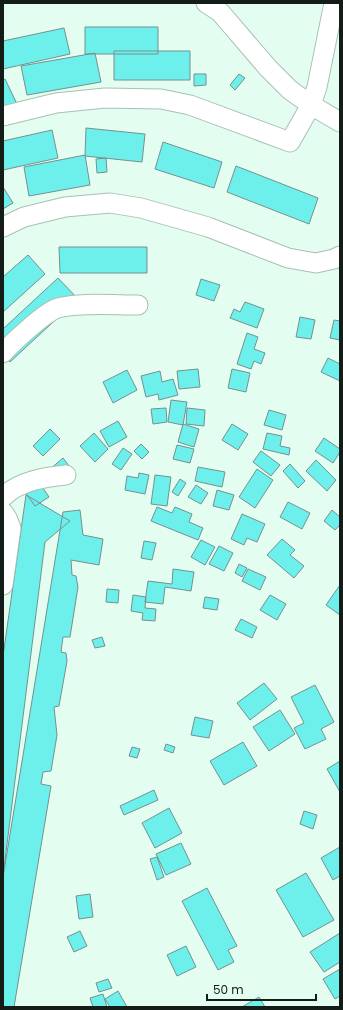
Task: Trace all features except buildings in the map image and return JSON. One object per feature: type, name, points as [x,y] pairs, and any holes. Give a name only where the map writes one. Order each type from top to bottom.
[{"type":"street","points":[[206,3],[220,12],[268,68],[290,90],[311,105],[340,122]]},
{"type":"street","points":[[3,116],[56,103],[105,98],[161,99],[190,105],[290,142],[311,105],[317,86],[334,3]]},
{"type":"street","points":[[3,227],[24,217],[65,206],[110,203],[141,208],[208,227],[288,258],[316,263],[340,256]]},
{"type":"street","points":[[3,353],[29,328],[56,308],[75,306],[138,305]]},
{"type":"street","points":[[3,497],[11,489],[28,482],[52,476],[66,475]]},
{"type":"street","points":[[3,512],[11,528],[3,585]]}]
